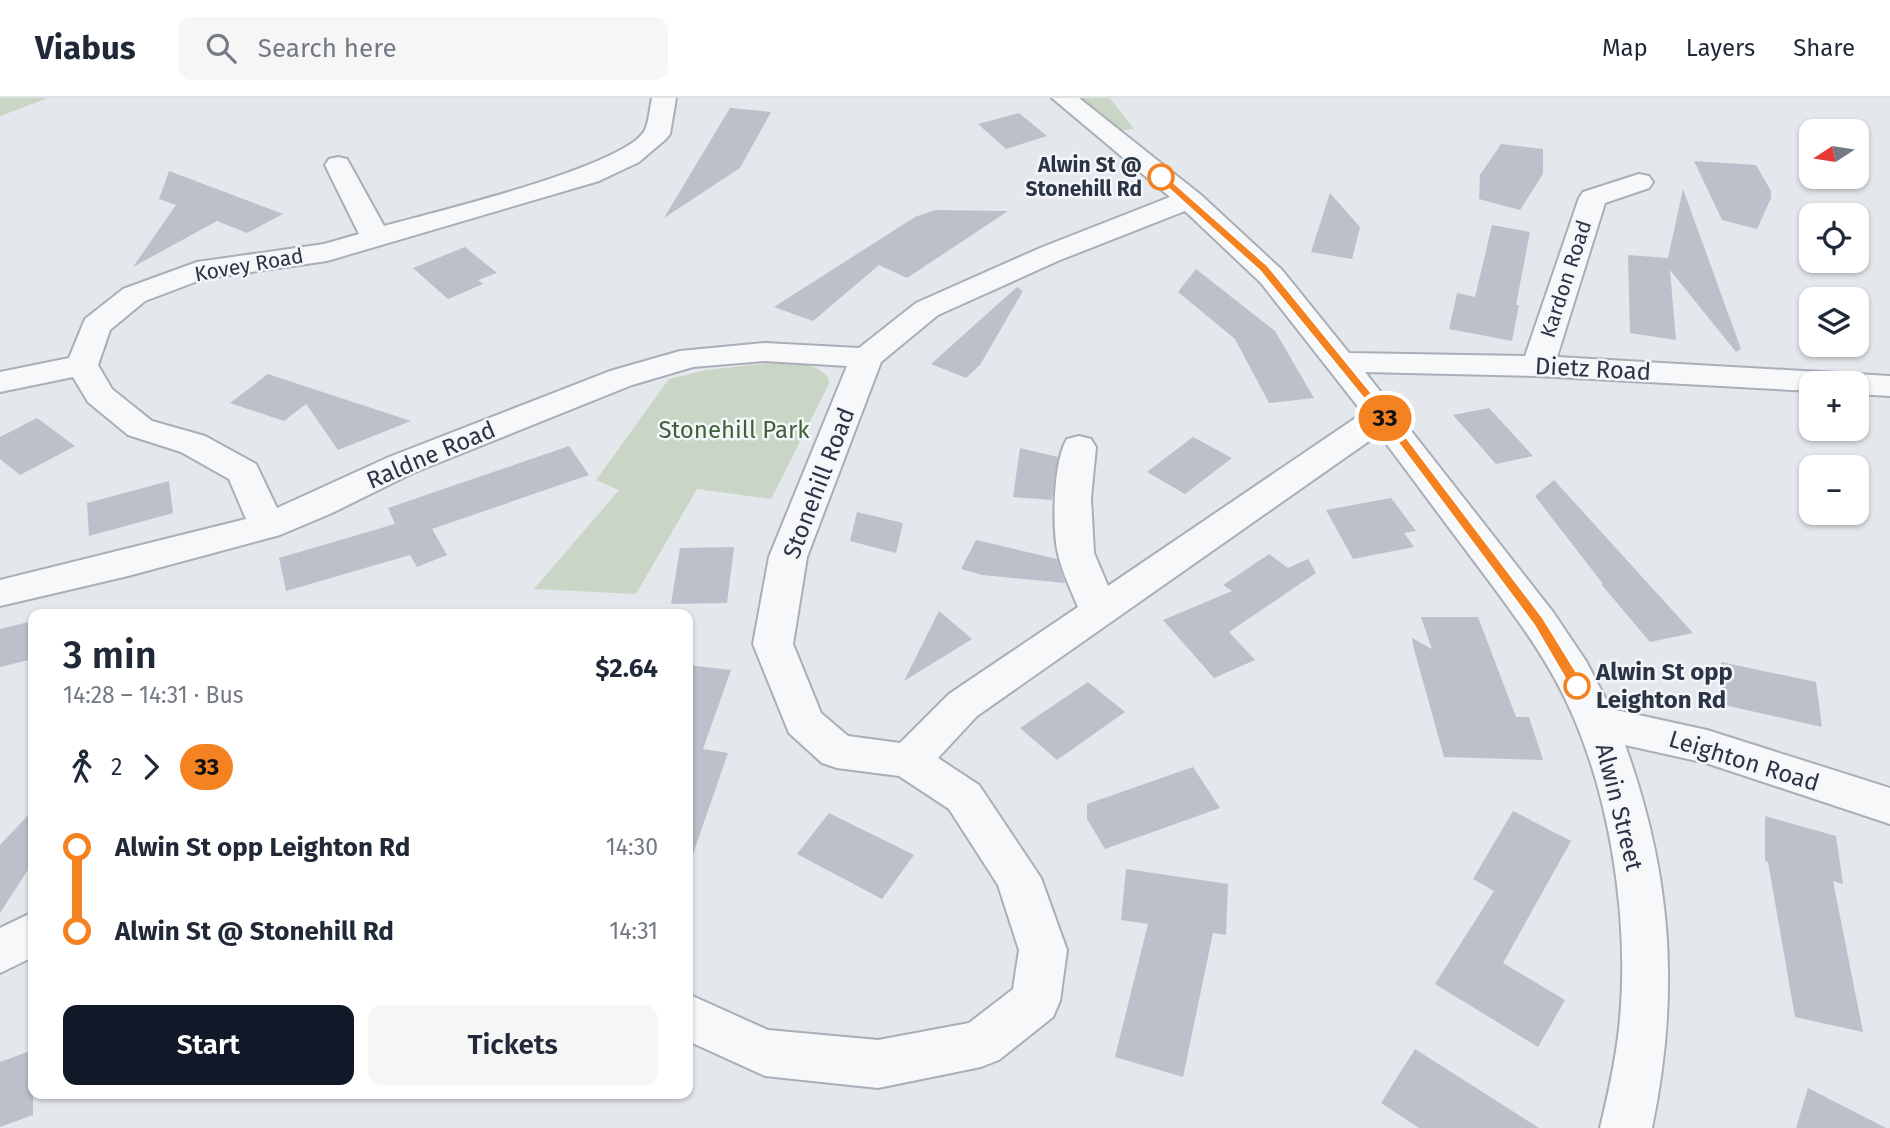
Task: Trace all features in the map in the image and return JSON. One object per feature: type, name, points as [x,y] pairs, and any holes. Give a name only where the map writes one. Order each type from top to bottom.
[{"type":"street","name":"Kovey Road","points":[[82,365],[96,326],[134,295],[197,271],[327,251],[473,211],[600,170],[630,156],[657,134],[664,98]]},
{"type":"street","name":"Alwin Street","points":[[1064,98],[1188,200],[1264,268],[1383,415],[1539,621],[1569,669],[1596,722],[1617,786],[1633,853],[1646,927],[1646,1012],[1633,1104],[1626,1128]]},
{"type":"street","points":[[338,165],[375,237]]},
{"type":"street","name":"Kardon Road","points":[[1538,366],[1593,198],[1639,182]]},
{"type":"street","points":[[866,358],[927,309],[1050,254],[1188,200]]},
{"type":"street","name":"Raldne Road","points":[[0,593],[267,526],[319,505],[401,465],[621,378],[679,361],[765,352],[866,358]]},
{"type":"street","name":"Stonehill Road","points":[[866,358],[855,392],[788,557],[773,644],[804,722],[837,751],[909,761]]},
{"type":"street","name":"Dietz Road","points":[[1340,362],[1538,366],[1799,380]]},
{"type":"street","points":[[0,382],[82,365],[100,395],[139,428],[192,444],[244,472],[267,526]]},
{"type":"street","points":[[1869,385],[1890,386]]},
{"type":"street","points":[[693,1019],[765,1053],[878,1065],[981,1044],[1036,1001],[1043,950],[1018,878],[964,797],[909,761],[963,705],[1383,415]]},
{"type":"street","points":[[1079,447],[1073,498],[1076,553],[1098,610]]},
{"type":"street","name":"Leighton Road","points":[[1596,722],[1707,747],[1890,806]]},
{"type":"street","points":[[0,953],[28,936]]},
{"type":"green space","points":[[0,98],[48,98],[0,116]]},
{"type":"green space","points":[[1052,98],[1110,98],[1134,129],[1095,134]]},
{"type":"green space","name":"Stonehill Park","points":[[770,363],[809,365],[828,377],[829,384],[771,499],[697,489],[636,594],[534,589],[619,490],[596,480],[669,379],[706,370]]},
{"type":"building","points":[[730,108],[771,112],[740,168],[664,218]]},
{"type":"building","points":[[1019,113],[1047,136],[1006,149],[978,124]]},
{"type":"building","points":[[1501,144],[1543,149],[1543,174],[1520,210],[1479,199],[1480,175]]},
{"type":"building","points":[[1694,161],[1756,165],[1771,191],[1771,198],[1757,229],[1722,220]]},
{"type":"building","points":[[169,171],[283,214],[247,233],[217,221],[133,267],[176,205],[159,199]]},
{"type":"building","points":[[1683,189],[1741,349],[1736,352],[1670,270],[1676,340],[1630,333],[1628,255],[1668,258]]},
{"type":"building","points":[[1330,193],[1360,227],[1352,259],[1311,252]]},
{"type":"building","points":[[935,210],[1008,211],[907,278],[879,265],[813,321],[774,307],[915,217]]},
{"type":"building","points":[[1492,225],[1530,232],[1512,341],[1449,329],[1457,293],[1475,297]]},
{"type":"building","points":[[465,247],[497,273],[478,280],[483,284],[448,299],[413,268]]},
{"type":"building","points":[[1196,269],[1275,331],[1314,398],[1269,403],[1235,339],[1178,292]]},
{"type":"building","points":[[1017,287],[1023,291],[980,365],[966,378],[931,364]]},
{"type":"building","points":[[268,374],[411,421],[338,450],[306,404],[284,421],[230,403]]},
{"type":"building","points":[[1489,408],[1533,456],[1496,464],[1453,415]]},
{"type":"building","points":[[37,418],[75,446],[20,475],[0,459],[0,437]]},
{"type":"building","points":[[1193,437],[1232,458],[1185,494],[1147,472]]},
{"type":"building","points":[[569,446],[589,475],[432,529],[447,555],[417,567],[410,555],[286,591],[279,558],[395,524],[388,508]]},
{"type":"building","points":[[1020,448],[1058,457],[1052,500],[1013,497]]},
{"type":"building","points":[[1554,480],[1693,633],[1650,642],[1601,584],[1535,496]]},
{"type":"building","points":[[169,481],[173,513],[89,536],[87,503]]},
{"type":"building","points":[[1391,498],[1416,531],[1404,533],[1414,547],[1353,559],[1326,510]]},
{"type":"building","points":[[857,512],[903,523],[896,553],[850,541]]},
{"type":"building","points":[[976,540],[1057,559],[1065,583],[982,575],[961,569]]},
{"type":"building","points":[[734,547],[727,603],[671,604],[680,548]]},
{"type":"building","points":[[1269,554],[1288,568],[1308,559],[1316,573],[1229,632],[1255,660],[1214,678],[1163,620],[1232,591],[1223,585]]},
{"type":"building","points":[[939,611],[972,639],[904,681]]},
{"type":"building","points":[[1421,617],[1478,617],[1516,717],[1529,717],[1543,760],[1444,757],[1412,638],[1432,649]]},
{"type":"building","points":[[28,622],[28,660],[0,667],[0,629]]},
{"type":"building","points":[[1721,662],[1816,682],[1822,727],[1724,705]]},
{"type":"building","points":[[693,666],[731,670],[703,749],[728,753],[693,854]]},
{"type":"building","points":[[1088,682],[1125,712],[1057,760],[1020,728]]},
{"type":"building","points":[[1193,767],[1220,808],[1105,849],[1087,819],[1087,804]]},
{"type":"building","points":[[1513,811],[1571,841],[1503,963],[1565,1000],[1538,1047],[1435,984],[1494,891],[1473,879]]},
{"type":"building","points":[[829,813],[914,855],[882,899],[797,854]]},
{"type":"building","points":[[28,815],[28,870],[0,913],[0,845]]},
{"type":"building","points":[[1765,816],[1836,836],[1843,884],[1833,881],[1863,1032],[1795,1017],[1768,862],[1765,861]]},
{"type":"building","points":[[1126,869],[1228,884],[1226,935],[1213,933],[1183,1077],[1115,1057],[1148,924],[1121,920]]},
{"type":"building","points":[[1415,1049],[1539,1128],[1419,1128],[1381,1103]]},
{"type":"building","points":[[28,1052],[28,1099],[33,1099],[33,1115],[0,1127],[0,1062]]},
{"type":"building","points":[[1808,1088],[1886,1128],[1796,1128]]},
{"type":"bus line","name":"33","points":[[1161,177],[1264,268],[1383,415],[1539,621],[1577,686]]},
{"type":"place","name":"Alwin St @ Stonehill Rd","points":[[1161,177]]},
{"type":"place","name":"Alwin St opp Leighton Rd","points":[[1577,686]]}]
